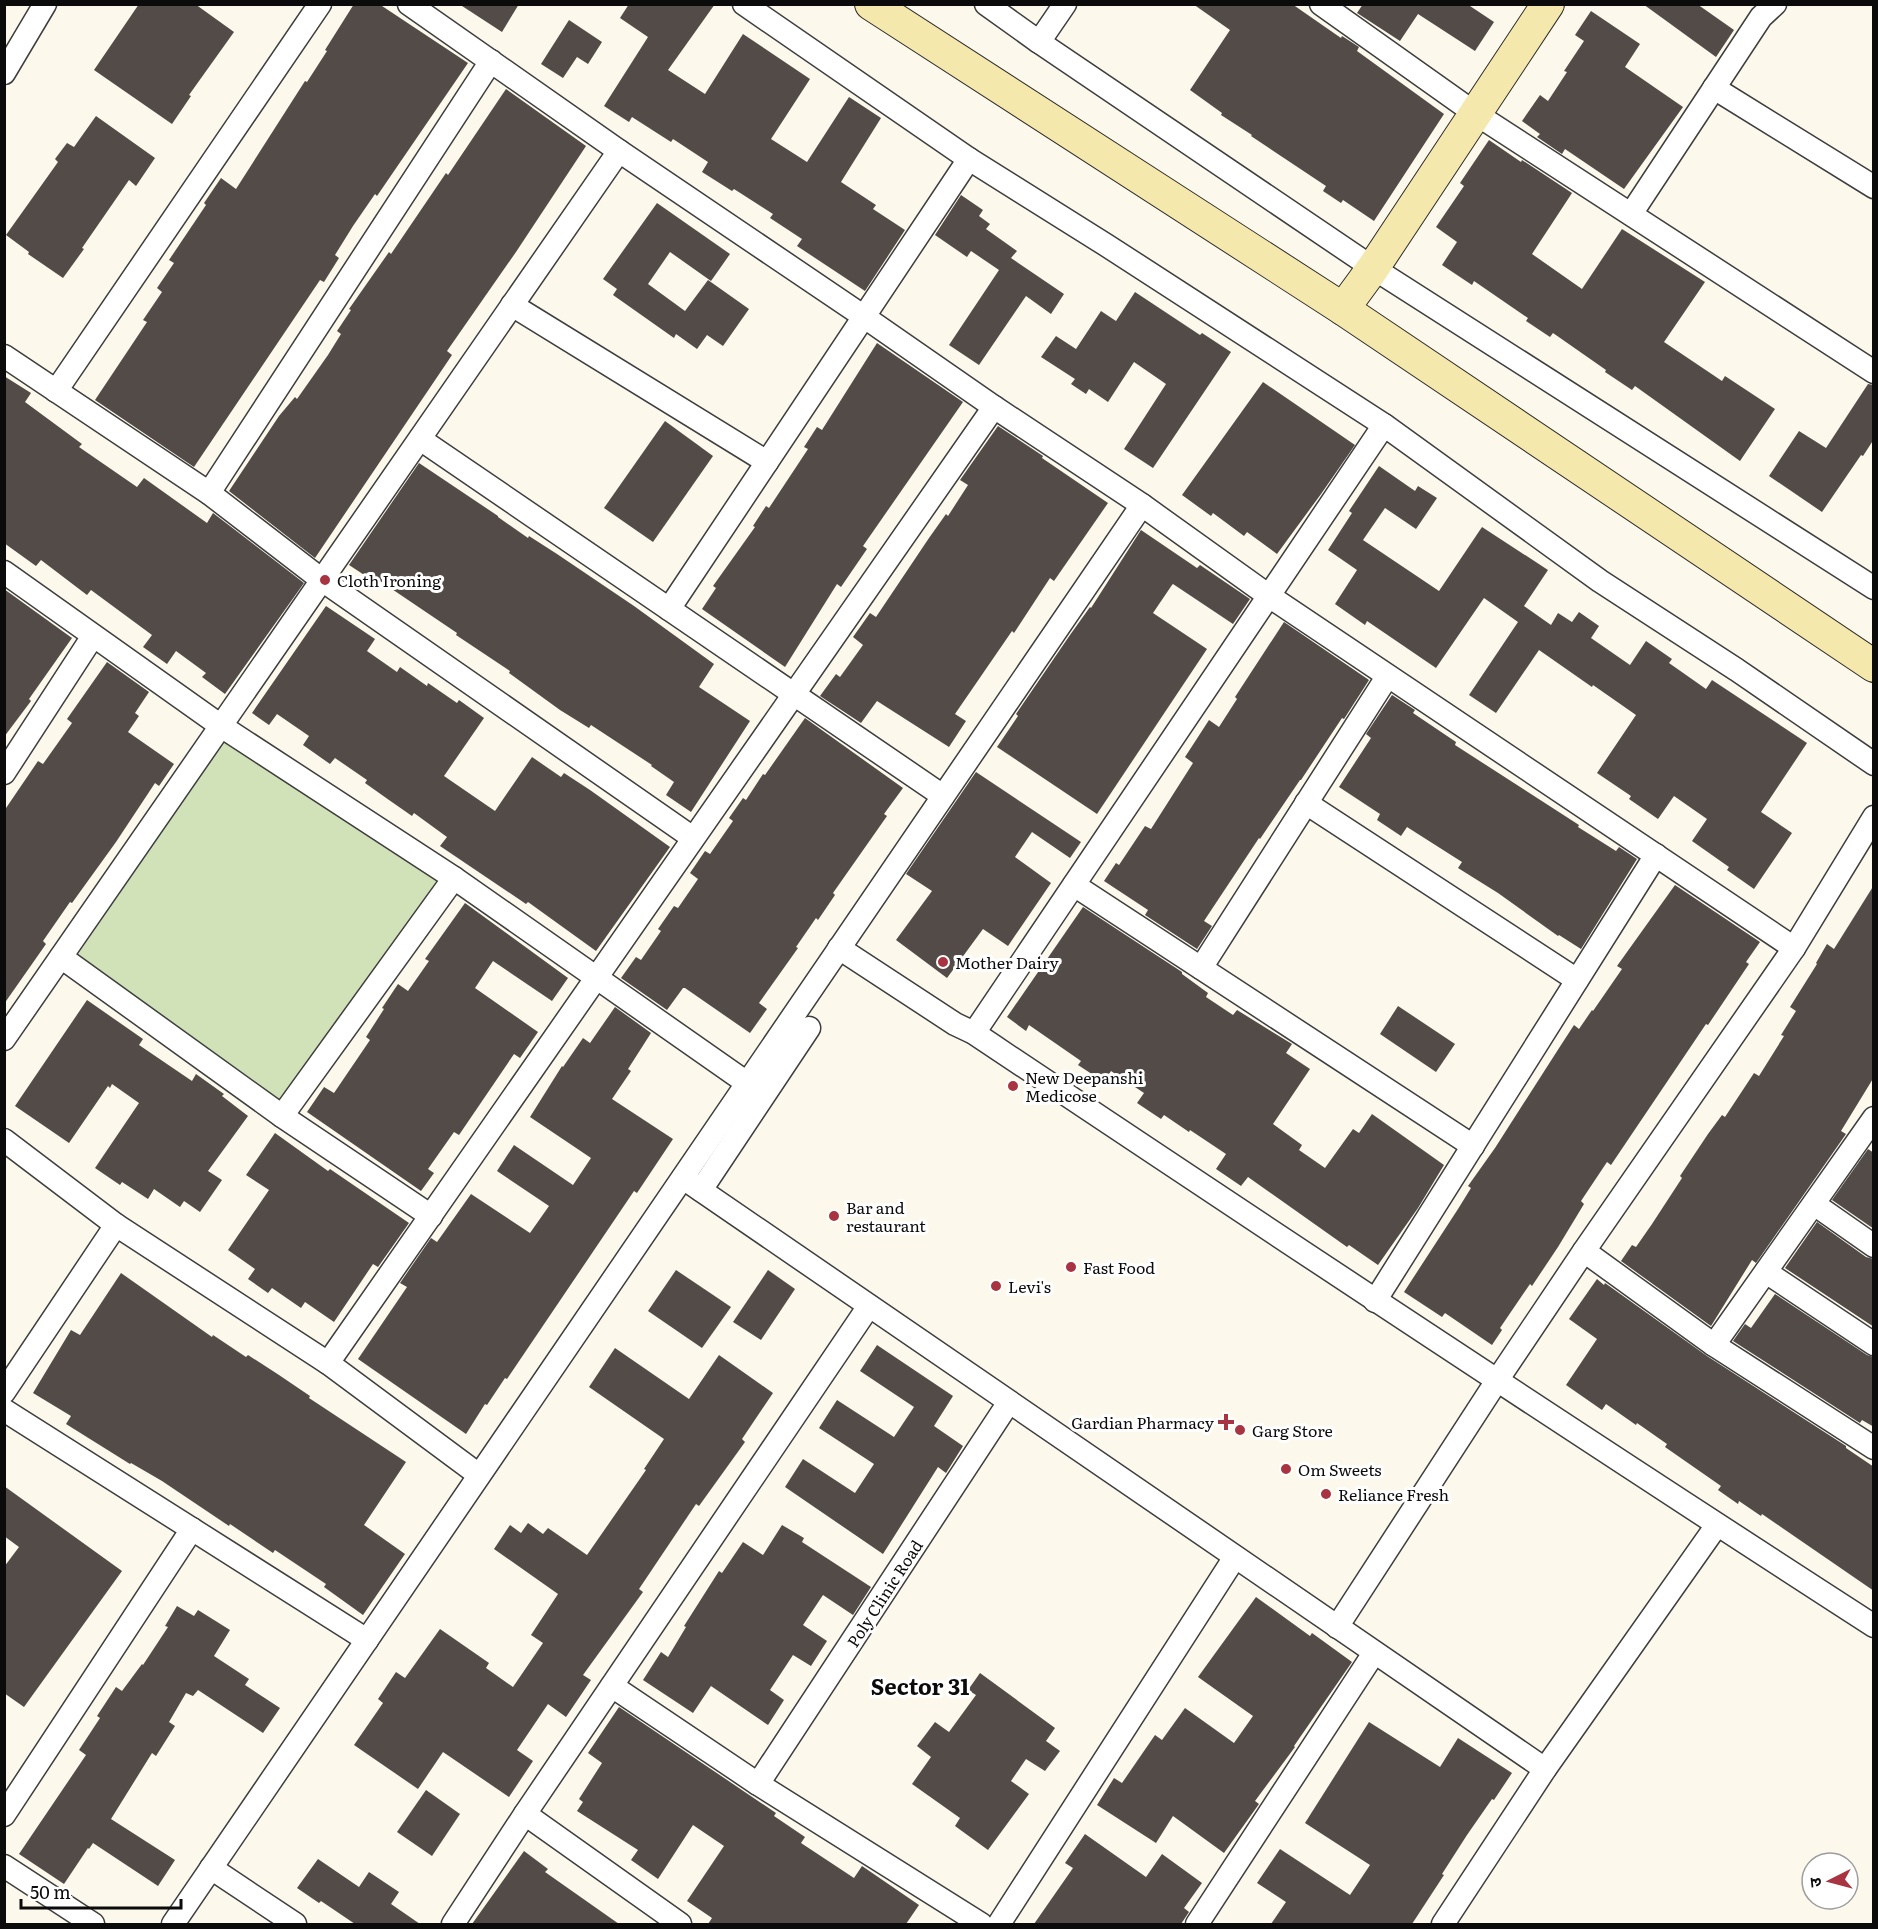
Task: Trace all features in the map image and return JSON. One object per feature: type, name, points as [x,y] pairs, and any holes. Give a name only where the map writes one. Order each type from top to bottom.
[{"type":"street","points":[[4,73],[45,4]]},
{"type":"street","points":[[56,390],[320,4]]},
{"type":"street","points":[[409,4],[619,151],[994,407],[1142,505],[1387,677],[1794,948]]},
{"type":"street","points":[[744,4],[969,159],[1116,251],[1384,425],[1600,581],[1737,670],[1874,764]]},
{"type":"street","points":[[871,4],[1343,309],[1874,666]]},
{"type":"street","points":[[986,4],[1373,268],[1874,588]]},
{"type":"street","points":[[1039,42],[1065,4]]},
{"type":"street","points":[[1321,4],[1476,114],[1874,372]]},
{"type":"street","points":[[1343,309],[1373,268],[1548,4]]},
{"type":"street","points":[[1631,214],[1761,17],[1775,4]]},
{"type":"street","points":[[209,493],[492,61]]},
{"type":"street","points":[[1714,88],[1873,185]]},
{"type":"street","points":[[4,1039],[619,151]]},
{"type":"street","points":[[669,609],[969,159]]},
{"type":"street","points":[[512,305],[767,462]]},
{"type":"street","points":[[4,356],[209,493],[322,580],[693,838]]},
{"type":"street","points":[[328,1363],[994,407]]},
{"type":"street","points":[[974,1033],[1384,425]]},
{"type":"street","points":[[420,439],[943,796]]},
{"type":"street","points":[[692,1184],[747,1083],[1142,505]]},
{"type":"street","points":[[4,572],[221,726],[454,878],[747,1083]]},
{"type":"street","points":[[4,773],[93,636]]},
{"type":"street","points":[[1201,968],[1387,677]]},
{"type":"street","points":[[1306,803],[1577,980]]},
{"type":"street","points":[[1337,1627],[1584,1251],[1794,948],[1874,818]]},
{"type":"street","points":[[1375,1301],[1656,855]]},
{"type":"street","points":[[282,1116],[454,878]]},
{"type":"street","points":[[1074,885],[1473,1146]]},
{"type":"street","points":[[840,948],[956,1024],[974,1033],[1375,1301],[1874,1626]]},
{"type":"street","points":[[62,957],[282,1116],[431,1216]]},
{"type":"street","points":[[173,1924],[479,1475],[809,1028]]},
{"type":"street","points":[[1714,1345],[1814,1204],[1870,1132]]},
{"type":"street","points":[[4,1140],[116,1224],[328,1363],[479,1475]]},
{"type":"street","points":[[692,1184],[1545,1769]]},
{"type":"street","points":[[1814,1204],[1874,1246]]},
{"type":"street","points":[[4,1392],[116,1224]]},
{"type":"street","points":[[1584,1251],[1714,1345],[1874,1448]]},
{"type":"street","points":[[1766,1272],[1874,1344]]},
{"type":"street","points":[[453,1924],[869,1306]]},
{"type":"street","name":"Poly Clinic Road","points":[[758,1784],[1009,1401]]},
{"type":"street","points":[[4,1410],[367,1640]]},
{"type":"street","points":[[1443,1924],[1545,1769],[1717,1525]]},
{"type":"street","points":[[4,1815],[192,1529]]},
{"type":"street","points":[[999,1924],[1235,1557]]},
{"type":"street","points":[[1197,1924],[1374,1653]]},
{"type":"street","points":[[612,1686],[758,1784],[981,1924]]},
{"type":"street","points":[[525,1814],[680,1924]]},
{"type":"street","points":[[4,1866],[93,1924]]},
{"type":"street","points":[[211,1868],[295,1924]]},
{"type":"green space","points":[[227,736],[438,879],[284,1102],[77,956]]},
{"type":"building","points":[[139,4],[195,4],[234,32],[189,95],[191,96],[172,124],[94,70]]},
{"type":"building","points":[[354,4],[379,4],[468,63],[377,196],[375,194],[353,226],[335,255],[339,258],[324,282],[320,280],[194,467],[95,400],[147,322],[143,320],[162,292],[157,288],[174,263],[169,260],[206,205],[204,203],[221,178],[236,189],[305,81],[307,82],[327,51],[325,50]]},
{"type":"building","points":[[459,4],[519,4],[502,32]]},
{"type":"building","points":[[629,4],[715,4],[668,70],[705,94],[743,34],[810,79],[771,139],[807,162],[849,97],[881,118],[841,182],[876,205],[873,209],[905,230],[865,291],[797,246],[802,239],[770,218],[773,214],[702,172],[708,162],[673,139],[671,142],[632,117],[629,122],[604,106],[648,37],[620,18]]},
{"type":"building","points":[[1193,4],[1292,4],[1341,38],[1342,36],[1359,47],[1357,51],[1444,114],[1374,221],[1343,200],[1341,203],[1323,191],[1326,186],[1221,115],[1222,113],[1190,90],[1230,30]]},
{"type":"building","points":[[1363,4],[1467,4],[1494,22],[1475,51],[1418,14],[1400,41],[1357,13]]},
{"type":"building","points":[[1643,4],[1697,4],[1734,30],[1716,57]]},
{"type":"building","points":[[1591,11],[1640,44],[1625,67],[1683,107],[1624,189],[1565,149],[1562,154],[1537,137],[1540,134],[1522,121],[1540,95],[1548,101],[1567,72],[1564,71],[1584,41],[1575,35]]},
{"type":"building","points":[[569,20],[602,42],[588,64],[577,57],[563,78],[541,64]]},
{"type":"building","points":[[506,89],[586,146],[447,351],[452,355],[315,558],[229,491],[279,416],[295,397],[297,399],[328,355],[341,334],[337,331],[351,310],[349,309],[389,252],[391,254],[446,173],[448,175]]},
{"type":"building","points":[[96,116],[155,158],[136,186],[129,180],[63,278],[28,254],[29,252],[6,235],[58,162],[55,159],[67,143],[74,147]]},
{"type":"building","points":[[1489,140],[1572,193],[1532,254],[1582,289],[1622,229],[1705,282],[1664,342],[1722,381],[1725,376],[1775,409],[1740,461],[1635,386],[1632,390],[1553,333],[1550,337],[1526,321],[1528,318],[1474,281],[1472,285],[1442,265],[1457,242],[1436,227],[1464,186],[1460,183]]},
{"type":"building","points":[[961,195],[983,210],[979,216],[990,224],[986,229],[1017,251],[1011,258],[1064,294],[1051,314],[1026,296],[979,365],[949,345],[999,270],[971,251],[967,257],[935,235]]},
{"type":"building","points":[[657,203],[730,254],[711,281],[670,252],[648,284],[685,311],[708,280],[749,309],[723,346],[707,335],[697,349],[676,334],[674,338],[613,295],[617,289],[603,279]]},
{"type":"building","points":[[1135,292],[1200,335],[1202,333],[1231,352],[1153,468],[1124,449],[1166,384],[1134,362],[1108,402],[1089,389],[1086,394],[1071,384],[1075,379],[1041,357],[1056,336],[1076,349],[1101,311],[1116,321]]},
{"type":"building","points":[[877,343],[963,402],[863,546],[867,549],[841,587],[837,584],[785,667],[702,609],[716,588],[713,586],[755,527],[753,526],[766,506],[769,508],[808,449],[804,447],[817,427],[822,430]]},
{"type":"building","points":[[4,376],[31,393],[25,402],[82,444],[79,447],[137,487],[144,478],[207,523],[213,513],[304,583],[225,694],[202,677],[206,673],[176,651],[167,664],[143,647],[152,635],[91,590],[87,595],[41,560],[36,566],[4,543]]},
{"type":"building","points":[[1263,382],[1355,445],[1277,554],[1247,532],[1244,536],[1213,513],[1211,516],[1182,495]]},
{"type":"building","points":[[1868,384],[1874,385],[1874,439],[1822,512],[1769,476],[1799,431],[1826,448]]},
{"type":"building","points":[[665,421],[713,456],[653,542],[604,508]]},
{"type":"building","points":[[998,426],[1108,503],[1054,581],[1050,578],[1014,633],[1012,631],[955,714],[966,721],[949,747],[877,701],[861,723],[820,696],[836,674],[840,677],[863,645],[853,637],[870,613],[876,617],[946,514],[948,516],[968,485],[960,480]]},
{"type":"building","points":[[419,463],[528,538],[529,536],[634,606],[714,664],[699,687],[750,721],[691,812],[666,795],[674,782],[652,765],[591,725],[589,728],[560,710],[509,673],[510,671],[456,635],[457,633],[380,581],[378,584],[349,565]]},
{"type":"building","points":[[1379,466],[1415,491],[1418,486],[1437,498],[1416,529],[1385,508],[1363,540],[1439,591],[1482,527],[1548,570],[1524,606],[1551,625],[1558,613],[1572,622],[1579,612],[1599,626],[1591,638],[1630,665],[1646,641],[1672,659],[1669,663],[1706,689],[1712,680],[1807,743],[1761,812],[1792,833],[1754,889],[1727,870],[1729,867],[1692,841],[1707,819],[1674,796],[1658,819],[1629,799],[1631,796],[1597,773],[1636,715],[1593,685],[1592,687],[1539,650],[1496,713],[1469,695],[1518,622],[1484,598],[1436,668],[1367,621],[1365,625],[1335,604],[1357,570],[1328,550],[1352,513],[1349,511]]},
{"type":"building","points":[[1141,530],[1197,568],[1200,565],[1250,599],[1233,624],[1172,585],[1153,613],[1207,649],[1097,814],[997,747],[1018,716],[1016,714],[1091,608]]},
{"type":"building","points":[[4,589],[72,638],[29,699],[31,701],[4,737]]},
{"type":"building","points":[[326,606],[375,639],[367,651],[397,672],[400,667],[457,703],[459,700],[484,718],[444,776],[495,811],[532,757],[561,777],[564,773],[670,847],[596,951],[528,902],[526,904],[440,846],[447,837],[414,813],[412,816],[389,800],[365,783],[367,780],[335,758],[330,764],[303,745],[309,736],[277,714],[269,725],[252,713]]},
{"type":"building","points":[[1284,622],[1369,680],[1204,921],[1212,926],[1197,949],[1145,915],[1148,910],[1104,881],[1116,863],[1119,865],[1145,826],[1151,829],[1193,763],[1185,757],[1209,720],[1219,727],[1237,699],[1235,697]]},
{"type":"building","points":[[107,662],[149,692],[135,713],[139,716],[128,732],[174,764],[159,786],[155,783],[116,842],[72,903],[70,902],[43,941],[46,944],[4,1004],[4,811],[38,761],[43,764],[72,723],[67,719]]},
{"type":"building","points":[[1392,695],[1415,710],[1413,713],[1456,742],[1455,745],[1616,851],[1619,847],[1637,859],[1581,949],[1458,868],[1462,862],[1407,827],[1401,836],[1377,820],[1380,814],[1339,787],[1371,738],[1366,734]]},
{"type":"building","points":[[805,718],[903,788],[884,814],[887,816],[833,893],[835,895],[818,920],[816,918],[759,1003],[767,1009],[750,1033],[685,988],[667,1010],[621,978],[636,957],[641,960],[661,931],[658,929],[674,906],[678,908],[698,879],[690,873],[705,851],[710,854],[733,821],[729,818],[743,798],[746,800],[763,774],[765,775]]},
{"type":"building","points":[[976,772],[1081,842],[1070,858],[1032,832],[1015,857],[1051,883],[1008,946],[983,929],[947,978],[896,940],[932,891],[906,874]]},
{"type":"building","points":[[1675,885],[1760,942],[1746,962],[1749,964],[1708,1025],[1706,1024],[1611,1165],[1607,1162],[1581,1201],[1584,1204],[1558,1247],[1500,1328],[1502,1330],[1492,1345],[1445,1313],[1442,1317],[1404,1292],[1471,1188],[1468,1186],[1574,1025],[1579,1029],[1593,1011],[1622,969],[1617,966]]},
{"type":"building","points":[[1874,885],[1874,1077],[1841,1131],[1846,1134],[1756,1263],[1752,1260],[1711,1326],[1621,1261],[1632,1245],[1636,1247],[1652,1224],[1682,1178],[1680,1176],[1722,1115],[1725,1117],[1754,1073],[1759,1076],[1784,1036],[1781,1035],[1796,1011],[1790,1007],[1827,944],[1834,949]]},
{"type":"building","points":[[465,903],[568,978],[552,1001],[493,961],[475,988],[538,1032],[520,1058],[514,1054],[459,1135],[454,1132],[428,1169],[434,1173],[421,1191],[307,1112],[324,1087],[334,1093],[370,1040],[366,1037],[398,984],[408,991],[429,961],[425,959]]},
{"type":"building","points":[[1083,907],[1182,972],[1208,993],[1206,997],[1233,1015],[1237,1010],[1292,1044],[1286,1053],[1310,1069],[1273,1124],[1302,1145],[1299,1150],[1325,1168],[1353,1129],[1359,1133],[1372,1114],[1444,1165],[1418,1208],[1378,1265],[1349,1245],[1347,1247],[1248,1177],[1241,1186],[1216,1169],[1226,1154],[1164,1115],[1161,1119],[1137,1103],[1144,1093],[1111,1071],[1104,1082],[1078,1065],[1081,1061],[1029,1025],[1026,1031],[1007,1017]]},
{"type":"building","points":[[87,1000],[143,1039],[139,1045],[192,1081],[196,1074],[224,1094],[222,1096],[248,1116],[208,1171],[222,1180],[200,1212],[184,1201],[180,1207],[154,1189],[148,1199],[122,1182],[120,1185],[95,1168],[139,1103],[112,1084],[110,1088],[108,1086],[69,1143],[15,1106]]},
{"type":"building","points":[[1398,1006],[1455,1044],[1436,1072],[1380,1034]]},
{"type":"building","points":[[615,1007],[651,1033],[628,1069],[631,1071],[612,1099],[673,1139],[637,1193],[634,1191],[507,1379],[505,1378],[487,1405],[485,1404],[466,1434],[358,1359],[407,1287],[400,1283],[431,1238],[437,1242],[471,1194],[530,1233],[549,1206],[497,1171],[514,1145],[573,1185],[591,1158],[530,1117],[562,1066],[583,1038],[590,1043]]},
{"type":"building","points":[[275,1133],[328,1171],[330,1169],[409,1223],[378,1267],[373,1264],[334,1322],[305,1302],[301,1308],[272,1288],[268,1293],[248,1279],[255,1269],[228,1250],[269,1190],[246,1175]]},
{"type":"building","points":[[1868,1149],[1874,1153],[1874,1229],[1832,1200]]},
{"type":"building","points":[[1817,1222],[1866,1257],[1874,1259],[1874,1327],[1785,1268]]},
{"type":"building","points":[[676,1270],[731,1307],[702,1348],[648,1311]]},
{"type":"building","points":[[768,1270],[795,1289],[761,1340],[733,1322]]},
{"type":"building","points":[[121,1273],[212,1337],[213,1335],[246,1357],[248,1355],[406,1462],[364,1525],[405,1554],[363,1615],[324,1587],[326,1584],[275,1550],[273,1553],[162,1481],[66,1424],[71,1416],[33,1393],[71,1330],[80,1335]]},
{"type":"building","points":[[1597,1279],[1707,1356],[1846,1446],[1874,1467],[1874,1591],[1762,1514],[1761,1516],[1739,1501],[1738,1504],[1718,1490],[1721,1486],[1665,1447],[1667,1444],[1637,1423],[1636,1425],[1606,1404],[1602,1410],[1566,1385],[1597,1339],[1569,1319]]},
{"type":"building","points":[[1775,1294],[1867,1355],[1874,1357],[1874,1427],[1862,1420],[1860,1423],[1733,1341],[1745,1324],[1751,1328]]},
{"type":"building","points":[[877,1345],[953,1396],[934,1426],[963,1446],[946,1473],[938,1467],[883,1554],[785,1487],[803,1459],[855,1493],[874,1464],[819,1428],[837,1400],[894,1437],[914,1407],[860,1371]]},
{"type":"building","points":[[615,1348],[689,1399],[719,1355],[773,1393],[742,1439],[745,1442],[699,1506],[696,1504],[639,1589],[643,1592],[583,1675],[591,1680],[566,1717],[548,1704],[517,1750],[533,1761],[509,1797],[443,1752],[418,1789],[354,1745],[383,1703],[378,1699],[396,1672],[405,1678],[440,1629],[489,1663],[486,1668],[513,1687],[543,1643],[531,1635],[558,1594],[494,1549],[510,1525],[521,1533],[528,1523],[543,1534],[548,1528],[587,1555],[646,1470],[644,1469],[664,1439],[589,1387]]},
{"type":"building","points":[[4,1486],[122,1571],[24,1707],[4,1693],[4,1567],[19,1547],[4,1536]]},
{"type":"building","points":[[782,1525],[804,1538],[802,1542],[871,1587],[853,1615],[823,1595],[803,1625],[827,1641],[811,1666],[793,1655],[770,1690],[784,1700],[768,1725],[711,1686],[693,1713],[643,1680],[661,1652],[668,1657],[686,1627],[684,1626],[719,1571],[722,1573],[743,1542],[763,1555]]},
{"type":"building","points":[[1256,1597],[1310,1636],[1312,1633],[1352,1662],[1295,1747],[1255,1801],[1259,1804],[1224,1853],[1173,1816],[1156,1843],[1097,1805],[1114,1778],[1122,1783],[1155,1735],[1162,1740],[1185,1708],[1234,1743],[1253,1716],[1198,1677]]},
{"type":"building","points":[[177,1606],[194,1616],[198,1610],[230,1630],[214,1656],[249,1679],[245,1685],[280,1708],[263,1733],[198,1690],[193,1696],[186,1693],[169,1722],[175,1726],[156,1756],[152,1753],[111,1819],[175,1860],[158,1886],[93,1843],[64,1884],[19,1854],[86,1755],[79,1750],[100,1718],[97,1716],[116,1687],[122,1691],[143,1665],[168,1627],[165,1626]]},
{"type":"building","points":[[980,1673],[1055,1728],[1046,1741],[1060,1751],[1045,1771],[1026,1759],[1011,1781],[1029,1794],[988,1850],[955,1826],[960,1818],[912,1784],[931,1757],[917,1746],[935,1722],[949,1732],[976,1695],[968,1690]]},
{"type":"building","points":[[619,1707],[776,1813],[774,1816],[805,1837],[801,1843],[854,1878],[862,1866],[919,1905],[906,1924],[708,1924],[712,1918],[687,1901],[724,1846],[693,1825],[658,1879],[631,1860],[638,1850],[577,1811],[583,1802],[579,1799],[602,1763],[588,1753]]},
{"type":"building","points":[[1369,1722],[1440,1767],[1458,1738],[1512,1773],[1467,1835],[1412,1924],[1271,1924],[1286,1902],[1257,1883],[1280,1849],[1350,1895],[1370,1865],[1305,1823]]},
{"type":"building","points":[[426,1790],[460,1814],[432,1856],[397,1832]]},
{"type":"building","points":[[1085,1834],[1146,1877],[1162,1854],[1202,1883],[1184,1908],[1189,1912],[1181,1924],[1034,1924],[1073,1868],[1065,1863]]},
{"type":"building","points":[[524,1851],[548,1869],[545,1872],[619,1924],[472,1924]]},
{"type":"building","points":[[318,1859],[359,1887],[369,1872],[399,1892],[391,1904],[420,1924],[355,1924],[321,1901],[319,1903],[297,1888]]},
{"type":"place","name":"Cloth Ironing","points":[[325,580]]},
{"type":"place","name":"Mother Dairy","points":[[943,962]]},
{"type":"place","name":"New Deepanshi Medicose","points":[[1013,1086]]},
{"type":"place","name":"Bar and restaurant","points":[[834,1216]]},
{"type":"place","name":"Fast Food","points":[[1071,1267]]},
{"type":"place","name":"Levi's","points":[[996,1286]]},
{"type":"place","name":"Gardian Pharmacy","points":[[1226,1422]]},
{"type":"place","name":"Garg Store","points":[[1240,1430]]},
{"type":"place","name":"Om Sweets","points":[[1286,1469]]},
{"type":"place","name":"Reliance Fresh","points":[[1326,1494]]},
{"type":"district","name":"Sector 31","points":[[920,1685]]}]
